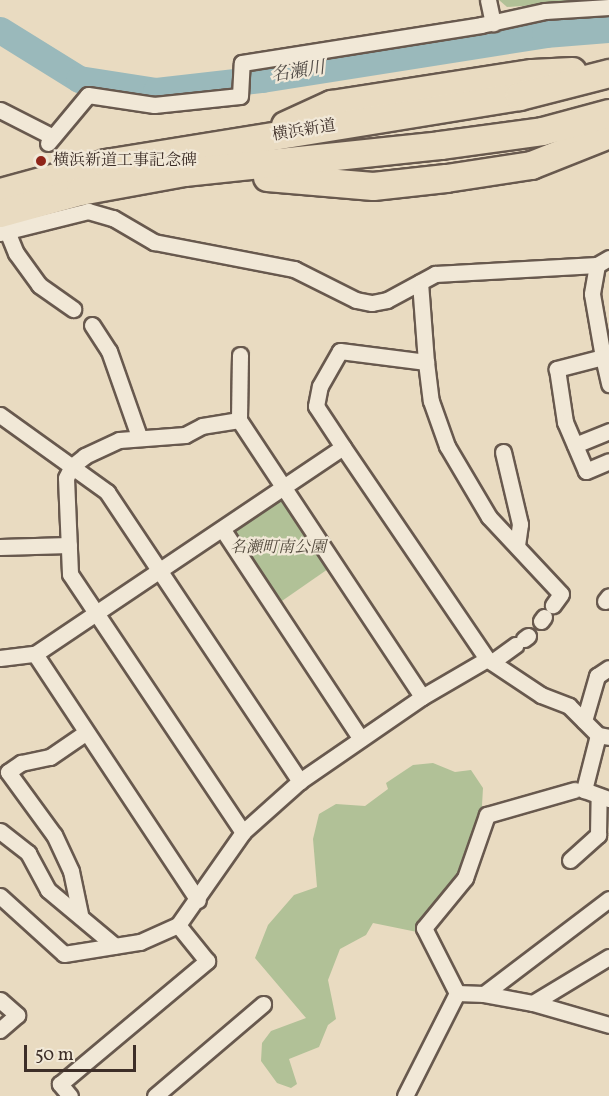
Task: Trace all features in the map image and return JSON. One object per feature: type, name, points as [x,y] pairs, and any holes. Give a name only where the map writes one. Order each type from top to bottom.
[{"type":"highway","name":"横浜新道","points":[[0,191],[106,163],[519,96],[609,71]]},
{"type":"highway","name":"横浜新道","points":[[2,226],[80,191],[184,172],[462,142],[542,131],[609,113]]},
{"type":"highway","points":[[184,172],[373,186],[531,165],[609,134]]},
{"type":"highway","points":[[0,191],[10,176]]},
{"type":"street","points":[[488,0],[493,23]]},
{"type":"street","points":[[0,110],[50,140],[88,94],[154,105],[240,96],[242,63],[493,23],[545,11],[609,8]]},
{"type":"street","points":[[73,309],[39,285],[16,253],[2,226],[88,211],[113,218],[154,242],[294,269],[356,300],[372,303],[387,300],[435,274],[603,262],[592,294],[609,384]]},
{"type":"street","points":[[420,282],[431,401],[447,446],[489,517],[517,546],[550,609]]},
{"type":"street","points":[[92,325],[109,351],[139,436]]},
{"type":"street","points":[[426,363],[340,351],[320,386],[316,406],[489,660],[541,695],[569,706],[584,722],[603,736],[580,790]]},
{"type":"street","points":[[240,355],[239,420],[422,697]]},
{"type":"street","points":[[603,357],[557,369],[565,422],[586,471],[609,461]]},
{"type":"street","points":[[0,415],[107,492],[300,781]]},
{"type":"street","points":[[239,420],[202,426],[184,435],[139,436],[120,440],[72,466],[66,478],[70,574],[243,832]]},
{"type":"street","points":[[575,445],[609,431]]},
{"type":"street","points":[[0,658],[35,654],[223,530],[343,447]]},
{"type":"street","points":[[503,452],[520,524],[517,546]]},
{"type":"street","points":[[223,530],[361,739]]},
{"type":"street","points":[[0,547],[69,545]]},
{"type":"street","points":[[0,896],[64,954],[140,942],[178,925],[198,900],[243,832],[300,781],[422,697],[523,640]]},
{"type":"street","points":[[35,654],[85,733],[198,900]]},
{"type":"street","points":[[584,722],[597,676],[609,668]]},
{"type":"street","points":[[80,914],[71,872],[54,835],[8,772],[21,763],[50,757],[85,733]]},
{"type":"street","points":[[457,993],[424,928],[465,878],[487,816],[580,790],[604,798],[598,835],[570,860]]},
{"type":"street","points":[[0,831],[28,853],[48,890],[70,911],[80,914],[115,946]]},
{"type":"street","points":[[484,994],[609,899]]},
{"type":"street","points":[[70,1096],[60,1084],[207,961],[178,925]]},
{"type":"street","points":[[533,1003],[609,957]]},
{"type":"street","points":[[457,993],[484,994],[533,1003],[609,1025]]},
{"type":"street","points":[[405,1096],[457,993]]},
{"type":"street","points":[[0,1000],[17,1015],[0,1030]]},
{"type":"street","points":[[155,1096],[263,1004]]},
{"type":"green space","points":[[499,0],[609,0],[507,7]]},
{"type":"green space","name":"名瀬町南公園","points":[[281,500],[328,569],[279,603],[235,536],[236,531]]},
{"type":"green space","points":[[433,763],[455,772],[471,770],[483,788],[481,823],[462,876],[422,933],[373,923],[366,935],[340,949],[328,980],[336,1019],[328,1025],[319,1047],[289,1059],[297,1084],[291,1088],[277,1083],[261,1061],[262,1043],[271,1031],[306,1018],[255,958],[268,925],[294,895],[317,887],[313,839],[319,814],[336,804],[365,806],[388,789],[386,783],[413,765]]},
{"type":"waterway","name":"名瀬川","points":[[0,30],[79,79],[156,91],[262,79],[545,34],[609,29]]},
{"type":"place","name":"横浜新道工事記念碑","points":[[41,161]]}]
